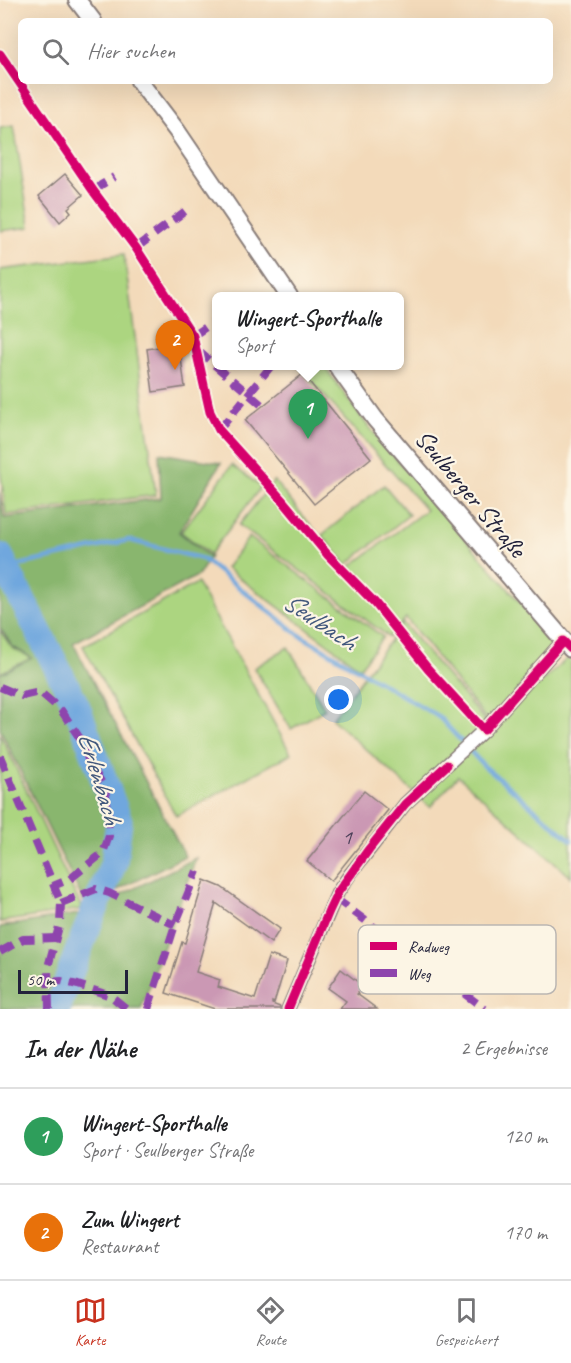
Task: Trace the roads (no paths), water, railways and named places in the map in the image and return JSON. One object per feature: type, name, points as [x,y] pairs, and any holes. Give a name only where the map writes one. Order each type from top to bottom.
[{"type":"street","points":[[77,0],[91,18]]},
{"type":"street","points":[[141,84],[177,131],[286,292]]},
{"type":"street","name":"Seulberger Straße","points":[[340,370],[375,418],[567,645]]},
{"type":"street","points":[[288,1009],[338,891],[369,849],[405,804],[478,735],[567,645]]},
{"type":"waterway","name":"Seulbach","points":[[6,568],[129,540],[203,559],[298,634],[439,717],[483,765],[571,840]]},
{"type":"waterway","name":"Erlenbach","points":[[0,556],[77,707],[119,821],[114,862],[57,1009]]},
{"type":"place","name":"Zum Wingert","points":[[175,370]]},
{"type":"place","name":"Wingert-Sporthalle","points":[[308,439]]}]
